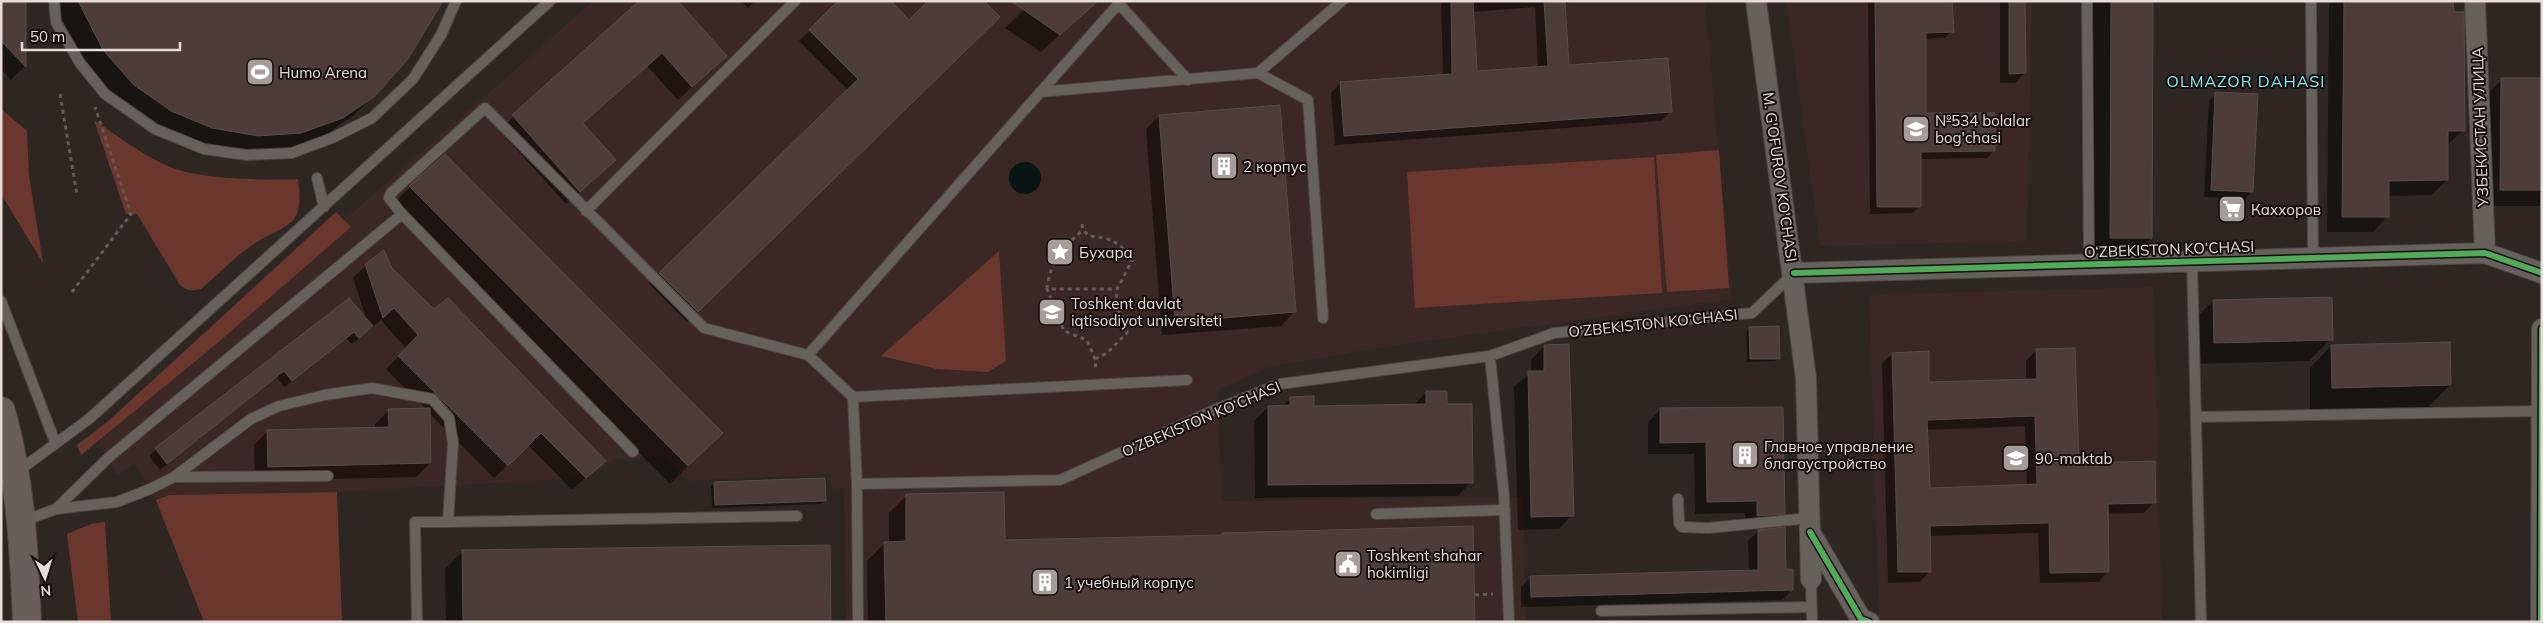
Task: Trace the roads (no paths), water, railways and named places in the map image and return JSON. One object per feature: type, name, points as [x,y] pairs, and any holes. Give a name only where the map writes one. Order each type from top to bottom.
[{"type":"main road","points":[[1,411],[16,472],[23,521],[27,622]]},
{"type":"street","name":"M. G'OFUROV KO'CHASI","points":[[1756,1],[1794,273],[1806,378],[1811,579]]},
{"type":"street","name":"УЗБЕКИСТАН УЛИЦА","points":[[2475,1],[2485,253]]},
{"type":"street","name":"O‘ZBEKISTON KO‘CHASI","points":[[1794,273],[2485,253],[2542,273]]},
{"type":"street","points":[[2541,622],[2542,329]]},
{"type":"street","name":"M. G'OFUROV KO'CHASI","points":[[1810,525],[1861,619],[1869,622]]},
{"type":"lane","points":[[54,1],[56,22],[80,63],[105,94],[155,129],[204,150],[246,155],[292,153],[332,138],[372,118],[413,79],[441,35],[456,1]]},
{"type":"lane","points":[[16,472],[89,419],[550,1]]},
{"type":"lane","points":[[586,210],[795,1]]},
{"type":"lane","points":[[1258,73],[1342,1]]},
{"type":"lane","points":[[2087,1],[2089,264]]},
{"type":"lane","points":[[2311,1],[2313,257]]},
{"type":"lane","points":[[808,355],[1120,3],[1188,80]]},
{"type":"lane","points":[[1040,92],[1258,73],[1308,100],[1323,318]]},
{"type":"lane","points":[[633,452],[402,214],[389,198],[391,193],[485,108],[704,328],[808,355],[854,397],[1188,380]]},
{"type":"lane","points":[[317,178],[324,207]]},
{"type":"lane","points":[[56,509],[108,458],[402,214]]},
{"type":"lane","points":[[274,239],[289,239]]},
{"type":"lane","points":[[2192,261],[2202,622]]},
{"type":"lane","name":"O‘ZBEKISTON KO‘CHASI","points":[[857,484],[1060,480],[1219,408],[1280,384],[1490,356],[1554,334],[1752,313],[1794,273]]},
{"type":"lane","points":[[1,301],[56,442]]},
{"type":"lane","points":[[1490,356],[1505,510],[1509,622]]},
{"type":"lane","points":[[23,521],[56,509],[117,502],[174,477],[251,419],[280,406],[324,395],[372,388],[432,399],[448,418],[453,443],[448,522]]},
{"type":"lane","points":[[854,397],[858,622]]},
{"type":"lane","points":[[2197,417],[2542,411]]},
{"type":"lane","points":[[174,477],[328,476]]},
{"type":"lane","points":[[1678,499],[1679,523],[1682,527],[1810,525]]},
{"type":"lane","points":[[1376,514],[1505,510]]},
{"type":"lane","points":[[417,622],[415,522],[797,516]]},
{"type":"lane","points":[[1811,579],[1812,622]]},
{"type":"lane","points":[[1601,611],[1811,606]]},
{"type":"place","name":"Humo Arena","points":[[260,72]]},
{"type":"place","name":"№534 bolalar bog'chasi","points":[[1916,129]]},
{"type":"place","name":"2 корпус","points":[[1224,166]]},
{"type":"place","name":"Каххоров","points":[[2232,209]]},
{"type":"place","name":"Бухара","points":[[1060,252]]},
{"type":"place","name":"Toshkent davlat iqtisodiyot universiteti","points":[[1052,312]]},
{"type":"place","name":"Главное управление благоустройство","points":[[1745,455]]},
{"type":"place","name":"90-maktab","points":[[2016,458]]},
{"type":"place","name":"Toshkent shahar hokimligi","points":[[1348,564]]},
{"type":"place","name":"1 учебный корпус","points":[[1045,582]]},
{"type":"district","name":"OLMAZOR DAHASI","points":[[2246,81]]}]
